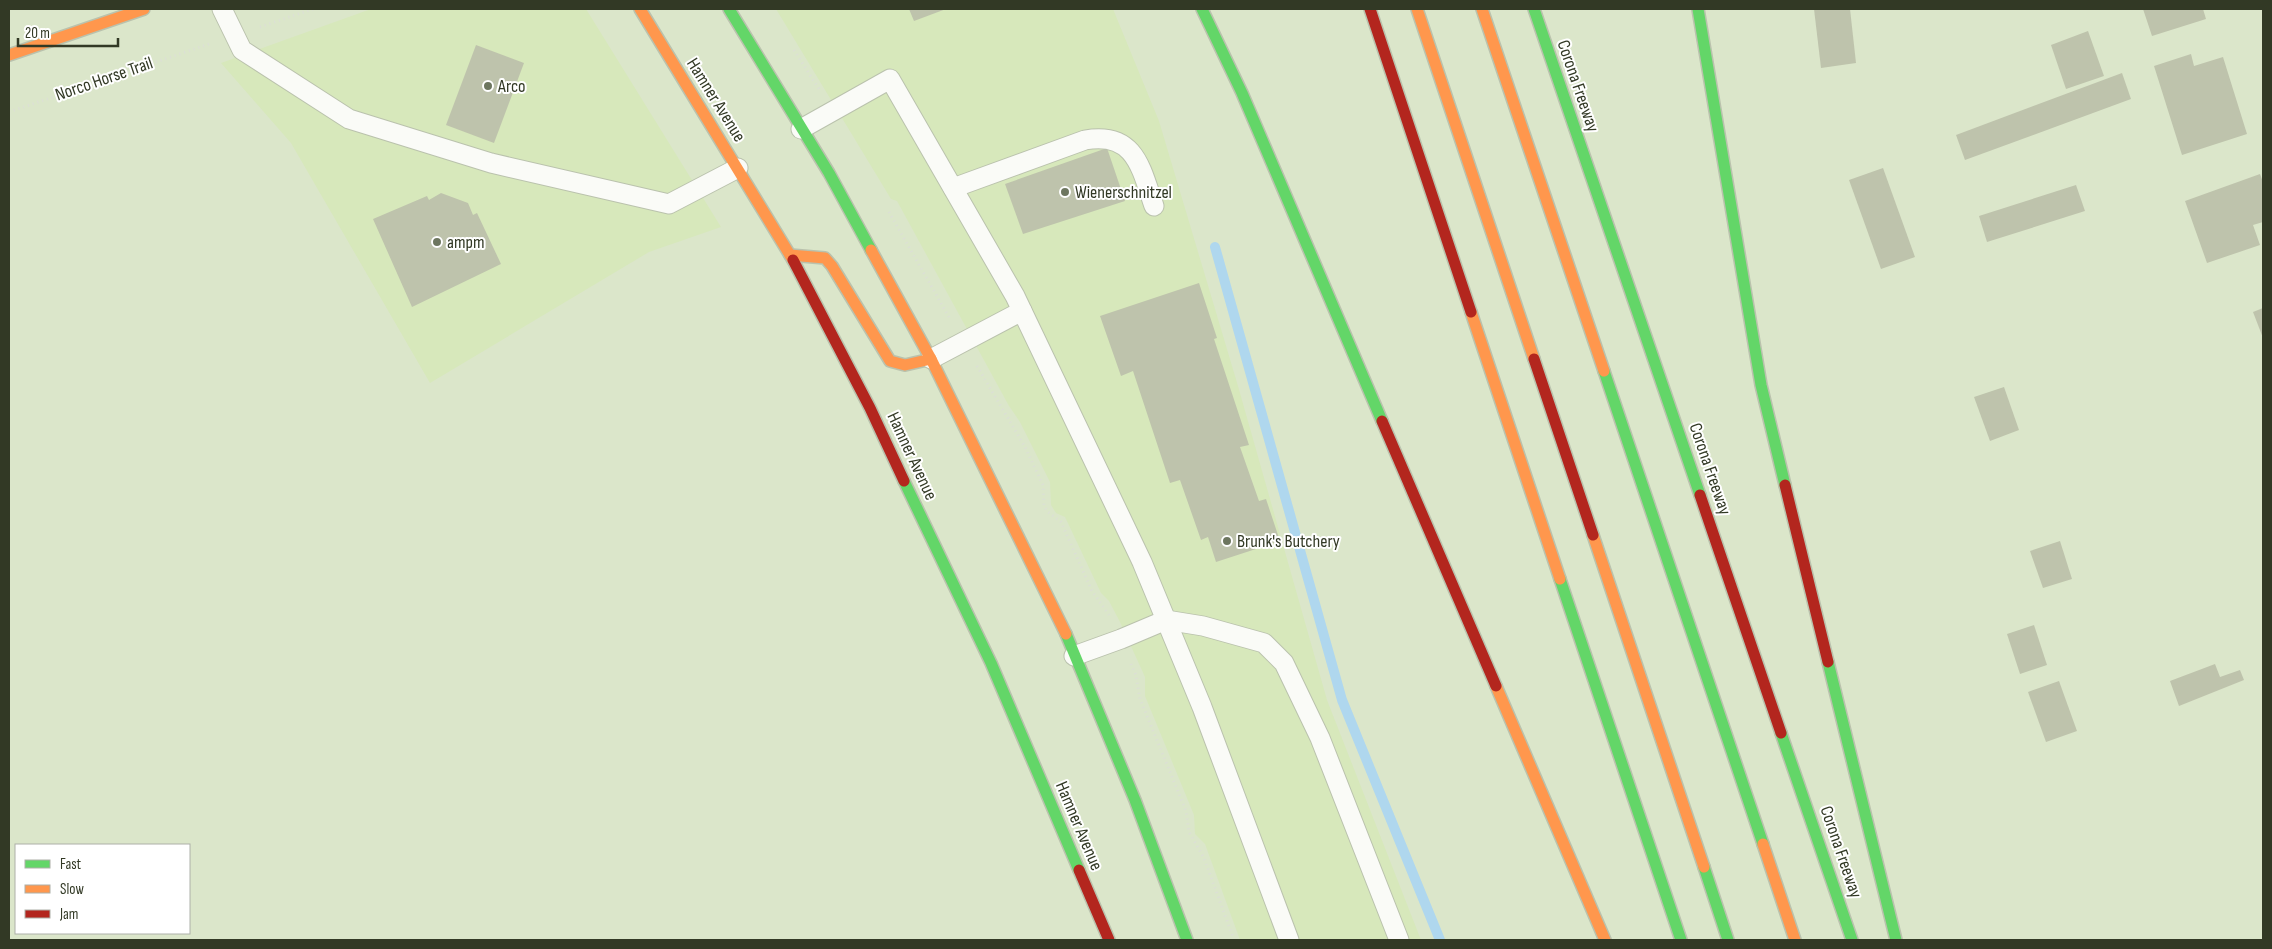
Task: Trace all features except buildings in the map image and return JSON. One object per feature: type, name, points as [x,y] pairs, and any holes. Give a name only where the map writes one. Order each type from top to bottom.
[{"type":"main road","points":[[9,55],[144,9]]},
{"type":"main road","name":"Hamner Avenue","points":[[640,9],[790,255],[870,408],[991,663],[1108,940]]},
{"type":"main road","points":[[729,9],[829,173],[931,358],[1074,656],[1135,800],[1186,940]]},
{"type":"main road","points":[[1202,9],[1242,93],[1605,940]]},
{"type":"main road","points":[[1370,9],[1681,940]]},
{"type":"main road","points":[[1417,9],[1728,940]]},
{"type":"main road","points":[[1482,9],[1795,940]]},
{"type":"main road","name":"Corona Freeway","points":[[1534,9],[1852,940]]},
{"type":"main road","points":[[1698,9],[1761,385],[1896,940]]},
{"type":"main road","points":[[790,255],[825,258],[832,266],[890,361],[898,366],[907,366],[931,358]]},
{"type":"lane","points":[[222,9],[242,50],[349,119],[491,163],[670,204],[738,168]]},
{"type":"lane","points":[[801,128],[890,79],[1022,311],[1142,562],[1202,707],[1288,940]]},
{"type":"lane","points":[[953,188],[1085,140],[1114,139],[1127,147],[1142,169],[1154,206]]},
{"type":"lane","points":[[931,358],[1022,311]]},
{"type":"lane","points":[[1074,656],[1166,620],[1203,626],[1264,643],[1284,663],[1320,738],[1399,940]]},
{"type":"path","name":"Norco Horse Trail","points":[[9,112],[313,9]]},
{"type":"shaded area","points":[[371,9],[586,9],[721,227],[649,252],[430,383],[291,143],[221,63]]},
{"type":"shaded area","points":[[776,9],[1113,9],[1159,121],[1238,386],[1327,700],[1421,940],[1240,940],[1205,844],[1195,834],[1194,815],[1145,696],[1145,677],[1120,622],[1109,601],[1101,593],[1065,517],[1056,513],[1051,505],[1050,482],[1020,422],[1009,406],[897,201],[891,199]]},
{"type":"waterway","points":[[1215,247],[1342,700],[1440,940]]},
{"type":"traffic: fast","points":[[729,9],[829,173],[871,250]]},
{"type":"traffic: fast","points":[[1202,9],[1242,93],[1382,421]]},
{"type":"traffic: fast","points":[[1534,9],[1700,495]]},
{"type":"traffic: fast","points":[[1698,9],[1761,385],[1785,485]]},
{"type":"traffic: fast","points":[[1604,371],[1763,844]]},
{"type":"traffic: fast","points":[[904,481],[991,663],[1079,870]]},
{"type":"traffic: fast","points":[[1560,579],[1681,940]]},
{"type":"traffic: fast","points":[[1066,634],[1135,800],[1187,940]]},
{"type":"traffic: fast","points":[[1828,662],[1896,940]]},
{"type":"traffic: fast","points":[[1781,733],[1852,940]]},
{"type":"traffic: fast","points":[[1704,867],[1728,940]]},
{"type":"traffic: slow","points":[[9,55],[144,9]]},
{"type":"traffic: slow","points":[[640,9],[793,260]]},
{"type":"traffic: slow","points":[[1417,9],[1534,359]]},
{"type":"traffic: slow","points":[[1482,9],[1604,371]]},
{"type":"traffic: slow","points":[[871,250],[931,359],[1066,634]]},
{"type":"traffic: slow","points":[[790,255],[825,258],[832,266],[890,361],[905,365],[931,359]]},
{"type":"traffic: slow","points":[[1471,312],[1560,579]]},
{"type":"traffic: slow","points":[[1593,535],[1704,867]]},
{"type":"traffic: slow","points":[[1496,686],[1605,940]]},
{"type":"traffic: slow","points":[[1763,844],[1795,940]]},
{"type":"traffic: jam","points":[[1370,9],[1471,312]]},
{"type":"traffic: jam","points":[[793,260],[870,408],[904,481]]},
{"type":"traffic: jam","points":[[1534,359],[1593,535]]},
{"type":"traffic: jam","points":[[1382,421],[1496,686]]},
{"type":"traffic: jam","points":[[1785,485],[1828,662]]},
{"type":"traffic: jam","points":[[1700,495],[1781,733]]},
{"type":"traffic: jam","points":[[1079,870],[1109,940]]},
{"type":"place","name":"Arco","points":[[488,86]]},
{"type":"place","name":"Wienerschnitzel","points":[[1065,192]]},
{"type":"place","name":"ampm","points":[[437,242]]},
{"type":"place","name":"Brunk's Butchery","points":[[1227,541]]}]
